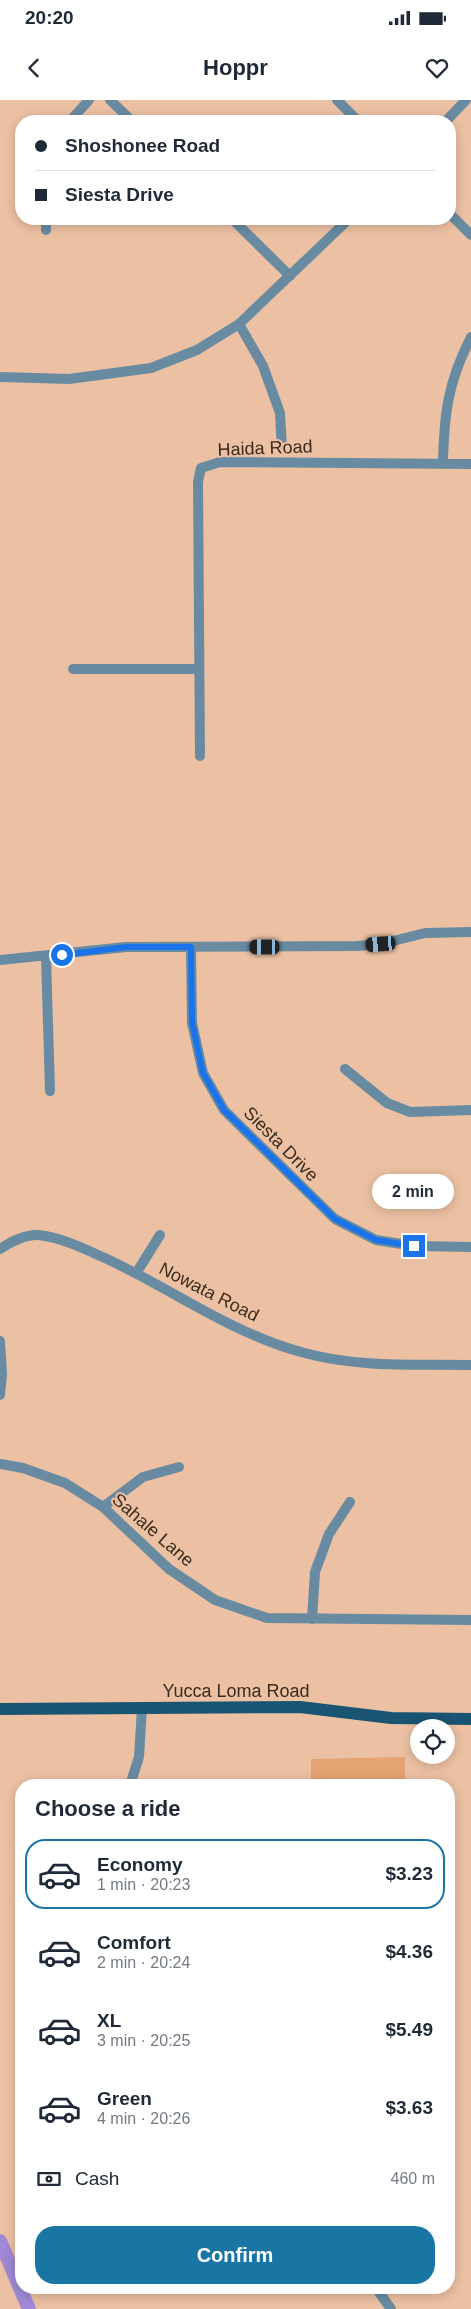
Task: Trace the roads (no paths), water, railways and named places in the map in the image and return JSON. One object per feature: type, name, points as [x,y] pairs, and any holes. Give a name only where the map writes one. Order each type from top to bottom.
[{"type":"main road","name":"Yucca Loma Road","points":[[0,1709],[300,1707],[391,1718],[471,1719]]},
{"type":"street","points":[[75,115],[88,100]]},
{"type":"street","points":[[110,100],[126,115]]},
{"type":"street","points":[[337,100],[352,115]]},
{"type":"street","points":[[452,115],[466,100]]},
{"type":"street","points":[[456,220],[471,235]]},
{"type":"street","points":[[46,225],[46,230]]},
{"type":"street","points":[[238,225],[290,276]]},
{"type":"street","points":[[0,377],[69,379],[151,368],[197,350],[239,324],[342,225]]},
{"type":"street","points":[[239,324],[263,366],[280,413],[282,450]]},
{"type":"street","points":[[443,463],[444,418],[451,383],[471,337]]},
{"type":"street","name":"Haida Road","points":[[200,756],[198,482],[201,468],[220,462],[471,464]]},
{"type":"street","points":[[74,669],[199,669]]},
{"type":"street","points":[[0,960],[46,957],[126,947],[357,946],[381,944],[425,933],[471,932]]},
{"type":"street","name":"Siesta Drive","points":[[191,947],[192,1022],[203,1073],[224,1110],[335,1219],[376,1240],[414,1246],[471,1247]]},
{"type":"street","points":[[46,957],[50,1091]]},
{"type":"street","points":[[345,1069],[387,1104],[410,1112],[471,1110]]},
{"type":"street","name":"Nowata Road","points":[[0,1249],[10,1242],[37,1235],[71,1242],[137,1272],[230,1325],[300,1352],[353,1364],[471,1365]]},
{"type":"street","points":[[137,1272],[160,1235]]},
{"type":"street","points":[[0,1341],[2,1374],[0,1395]]},
{"type":"street","name":"Sahale Lane","points":[[0,1464],[23,1468],[56,1479],[104,1507],[169,1569],[215,1600],[266,1618],[471,1620]]},
{"type":"street","points":[[104,1507],[143,1477],[179,1467]]},
{"type":"street","points":[[312,1619],[315,1572],[328,1534],[350,1502]]},
{"type":"street","points":[[132,1779],[139,1757],[142,1708]]},
{"type":"street","points":[[380,2294],[391,2309]]},
{"type":"waterway","points":[[0,2241],[15,2276]]},
{"type":"waterway","points":[[23,2294],[29,2309]]}]
